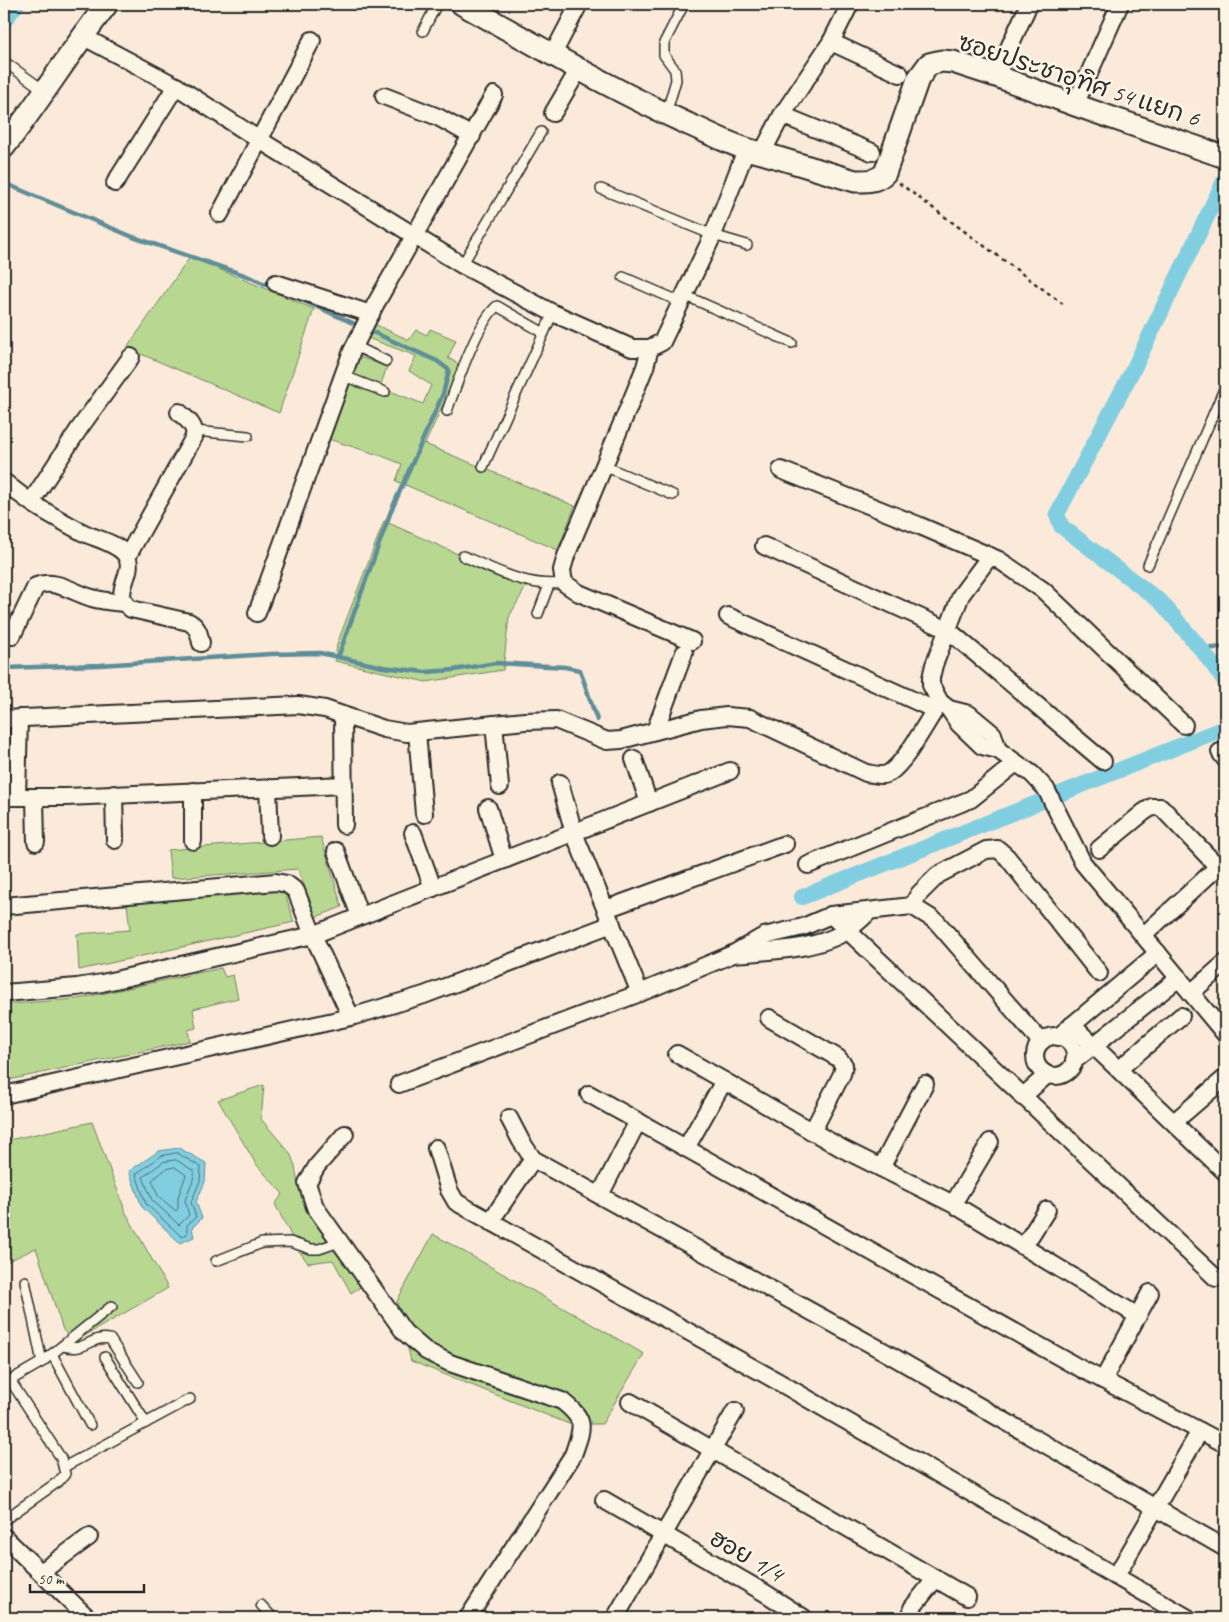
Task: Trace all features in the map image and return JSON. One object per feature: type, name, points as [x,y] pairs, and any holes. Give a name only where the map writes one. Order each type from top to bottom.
[{"type":"street","points":[[4,147],[82,36],[107,4]]},
{"type":"street","points":[[462,4],[579,69],[666,114],[754,151],[855,181],[870,182],[880,178],[885,173]]},
{"type":"street","points":[[553,54],[579,4]]},
{"type":"street","points":[[82,36],[176,86],[462,265],[553,313],[632,348],[650,348],[662,342],[754,151],[782,115],[831,42],[850,4]]},
{"type":"street","points":[[996,76],[1029,4]]},
{"type":"street","points":[[1075,105],[1120,4]]},
{"type":"street","points":[[220,214],[312,40]]},
{"type":"street","points":[[831,42],[900,74]]},
{"type":"street","name":"ซอยประชาอุทิศ 54 แยก 6","points":[[885,173],[918,79],[929,64],[942,61],[953,62],[996,76],[1225,156]]},
{"type":"street","points":[[553,113],[579,69]]},
{"type":"street","points":[[115,184],[176,86]]},
{"type":"street","points":[[257,613],[357,342],[414,235],[494,95]]},
{"type":"street","points":[[384,96],[438,117],[472,136]]},
{"type":"street","points":[[782,115],[872,152]]},
{"type":"street","points":[[276,283],[369,317]]},
{"type":"street","points":[[650,348],[645,367],[556,584],[688,647],[655,731]]},
{"type":"street","points":[[31,502],[79,429],[131,356]]},
{"type":"street","points":[[127,556],[194,437],[193,426],[179,412]]},
{"type":"street","points":[[781,470],[999,560],[1043,590],[1184,725]]},
{"type":"street","points":[[4,482],[39,508],[85,534],[121,550],[127,556],[129,565],[121,595],[123,603]]},
{"type":"street","points":[[764,546],[948,630],[1103,760]]},
{"type":"street","points":[[941,707],[931,685],[931,678],[961,596],[990,556]]},
{"type":"street","points":[[12,636],[36,586],[44,582],[55,584],[91,598],[123,603],[131,609],[189,622],[195,625],[200,643]]},
{"type":"street","points":[[728,616],[941,707],[970,714],[993,734],[998,750],[1040,781],[1046,789],[1083,863],[1225,1034]]},
{"type":"street","points":[[344,785],[10,797],[12,718],[298,705],[325,709],[384,729],[407,733],[525,721],[556,720],[607,740],[621,740],[701,719],[727,716],[750,718],[866,773],[880,775],[888,774],[903,759],[941,707]]},
{"type":"street","points":[[344,715],[344,825]]},
{"type":"street","points":[[494,724],[500,786]]},
{"type":"street","points":[[418,732],[424,814]]},
{"type":"street","points":[[634,759],[649,803]]},
{"type":"street","points":[[808,865],[971,799],[1016,763]]},
{"type":"street","points":[[4,993],[102,983],[313,935],[730,771]]},
{"type":"street","points":[[560,783],[574,832],[640,993]]},
{"type":"street","points":[[268,788],[270,836]]},
{"type":"street","points":[[193,791],[193,841]]},
{"type":"street","points":[[114,794],[116,840]]},
{"type":"street","points":[[35,797],[36,842]]},
{"type":"street","points":[[1099,849],[1144,812],[1152,807],[1161,807],[1222,864],[1144,935]]},
{"type":"street","points":[[488,808],[504,860]]},
{"type":"street","points":[[413,833],[433,888]]},
{"type":"street","points":[[4,1095],[351,1017],[424,995],[784,844]]},
{"type":"street","points":[[912,906],[919,894],[938,875],[986,850],[998,849],[1007,857],[1099,973]]},
{"type":"street","points":[[336,850],[360,916]]},
{"type":"street","points":[[4,906],[276,882],[287,884],[296,891],[313,935],[351,1017]]},
{"type":"street","points":[[399,1084],[640,993],[734,954],[764,936],[803,928],[831,916],[912,906],[936,921],[1040,1042]]},
{"type":"street","points":[[734,954],[770,951],[818,943],[847,931],[868,912]]},
{"type":"street","points":[[831,916],[1216,1278]]},
{"type":"street","points":[[1058,1037],[1158,953]]},
{"type":"street","points":[[1191,993],[1225,964]]},
{"type":"street","points":[[1074,1061],[1073,1048],[1064,1039],[1058,1037],[1052,1036],[1040,1042],[1035,1053],[1035,1060],[1041,1071],[1054,1076],[1066,1072],[1074,1061],[1179,978]]},
{"type":"street","points":[[1119,1069],[1181,1016]]},
{"type":"street","points":[[769,1018],[838,1058],[844,1065],[842,1074],[812,1132]]},
{"type":"street","points":[[1072,1025],[1225,1172]]},
{"type":"street","points":[[677,1054],[812,1132],[953,1204],[1138,1316]]},
{"type":"street","points":[[1022,1097],[1047,1074]]},
{"type":"street","points":[[1174,1122],[1225,1078]]},
{"type":"street","points":[[686,1148],[724,1081]]},
{"type":"street","points":[[881,1168],[925,1084]]},
{"type":"street","points":[[589,1094],[1074,1365],[1225,1444]]},
{"type":"street","points":[[510,1118],[521,1141],[533,1159],[885,1352],[1225,1548]]},
{"type":"street","points":[[600,1195],[638,1122]]},
{"type":"street","points":[[345,1134],[318,1166],[307,1183],[315,1207],[404,1332],[426,1351],[450,1363],[562,1401],[577,1413],[582,1426],[573,1454],[468,1618]]},
{"type":"street","points":[[953,1204],[990,1142]]},
{"type":"street","points":[[436,1148],[452,1196],[456,1202],[777,1381],[1188,1618]]},
{"type":"street","points":[[490,1222],[533,1159]]},
{"type":"street","points":[[1024,1246],[1047,1210]]},
{"type":"street","points":[[1103,1380],[1150,1293]]},
{"type":"street","points":[[630,1402],[968,1597]]},
{"type":"street","points":[[616,1618],[734,1411]]},
{"type":"street","points":[[1116,1576],[1200,1431]]},
{"type":"street","name":"ฮอย 1/4","points":[[604,1500],[765,1593],[804,1618]]},
{"type":"street","points":[[4,1537],[88,1618]]},
{"type":"street","points":[[41,1572],[88,1537]]},
{"type":"street","points":[[912,1608],[936,1578]]},
{"type":"lane","points":[[424,31],[437,4]]},
{"type":"lane","points":[[666,114],[676,80],[675,70],[664,55],[664,43],[684,4]]},
{"type":"lane","points":[[9,65],[45,91]]},
{"type":"lane","points":[[462,265],[541,132]]},
{"type":"lane","points":[[601,189],[713,235],[747,245]]},
{"type":"lane","points":[[623,277],[792,343]]},
{"type":"lane","points":[[447,410],[487,317],[497,306],[544,333]]},
{"type":"lane","points":[[483,467],[553,313]]},
{"type":"lane","points":[[357,342],[386,361]]},
{"type":"lane","points":[[344,376],[385,392]]},
{"type":"lane","points":[[1148,565],[1225,387]]},
{"type":"lane","points":[[195,432],[248,436]]},
{"type":"lane","points":[[604,466],[674,495]]},
{"type":"lane","points":[[463,556],[517,579],[556,584],[538,614]]},
{"type":"lane","points":[[216,1262],[262,1242],[290,1242],[311,1249],[319,1249],[340,1242]]},
{"type":"lane","points":[[26,1281],[42,1362]]},
{"type":"lane","points":[[4,1520],[59,1481],[65,1474],[61,1458],[7,1382],[42,1362],[112,1306]]},
{"type":"lane","points":[[62,1346],[79,1348],[104,1338],[110,1339],[138,1382]]},
{"type":"lane","points":[[52,1354],[90,1425]]},
{"type":"lane","points":[[105,1357],[146,1423]]},
{"type":"lane","points":[[64,1467],[190,1399]]},
{"type":"lane","points":[[261,1605],[273,1618]]},
{"type":"path","points":[[885,173],[1063,304]]},
{"type":"green space","points":[[190,257],[314,309],[279,413],[127,348]]},
{"type":"green space","points":[[372,323],[409,340],[416,330],[427,335],[430,329],[456,340],[448,358],[461,365],[425,444],[575,506],[558,550],[396,481],[402,464],[325,438],[354,355],[387,367],[380,387],[423,404],[431,385],[409,371],[416,356],[365,337]]},
{"type":"green space","points":[[384,521],[527,585],[509,617],[503,670],[426,682],[335,661],[337,644]]},
{"type":"green space","points":[[321,837],[342,907],[316,917],[298,869],[171,878],[168,850]]},
{"type":"green space","points":[[284,890],[294,922],[79,970],[77,934],[130,930],[127,904]]},
{"type":"green space","points":[[221,968],[225,977],[233,975],[238,998],[193,1009],[196,1028],[188,1030],[190,1041],[4,1081],[4,1015],[11,1015],[10,1004],[77,999]]},
{"type":"green space","points":[[264,1085],[261,1119],[290,1153],[295,1166],[298,1184],[323,1225],[353,1251],[376,1277],[351,1293],[333,1260],[308,1263],[299,1251],[275,1204],[283,1194],[256,1164],[218,1100]]},
{"type":"green space","points":[[92,1122],[126,1213],[168,1288],[74,1342],[63,1330],[36,1248],[4,1263],[4,1141]]},
{"type":"green space","points":[[433,1234],[644,1354],[602,1424],[569,1424],[411,1361],[397,1301]]},
{"type":"water","points":[[179,1148],[206,1163],[205,1182],[196,1202],[202,1218],[192,1228],[194,1237],[180,1243],[142,1207],[129,1171],[159,1151]]},
{"type":"waterway","points":[[4,21],[17,4]]},
{"type":"waterway","points":[[1225,179],[1135,366],[1057,514],[1061,526],[1161,602],[1225,681]]},
{"type":"waterway","points":[[4,183],[133,237],[247,276],[274,288]]},
{"type":"waterway","points":[[293,296],[437,361],[449,370],[443,394],[391,511],[338,657]]},
{"type":"waterway","points":[[1201,649],[1225,647]]},
{"type":"waterway","points":[[4,668],[100,665],[271,654],[320,653],[383,667],[425,672],[454,670],[496,663],[565,667],[580,670],[597,720]]},
{"type":"waterway","points":[[802,897],[1222,729],[1225,726]]}]
